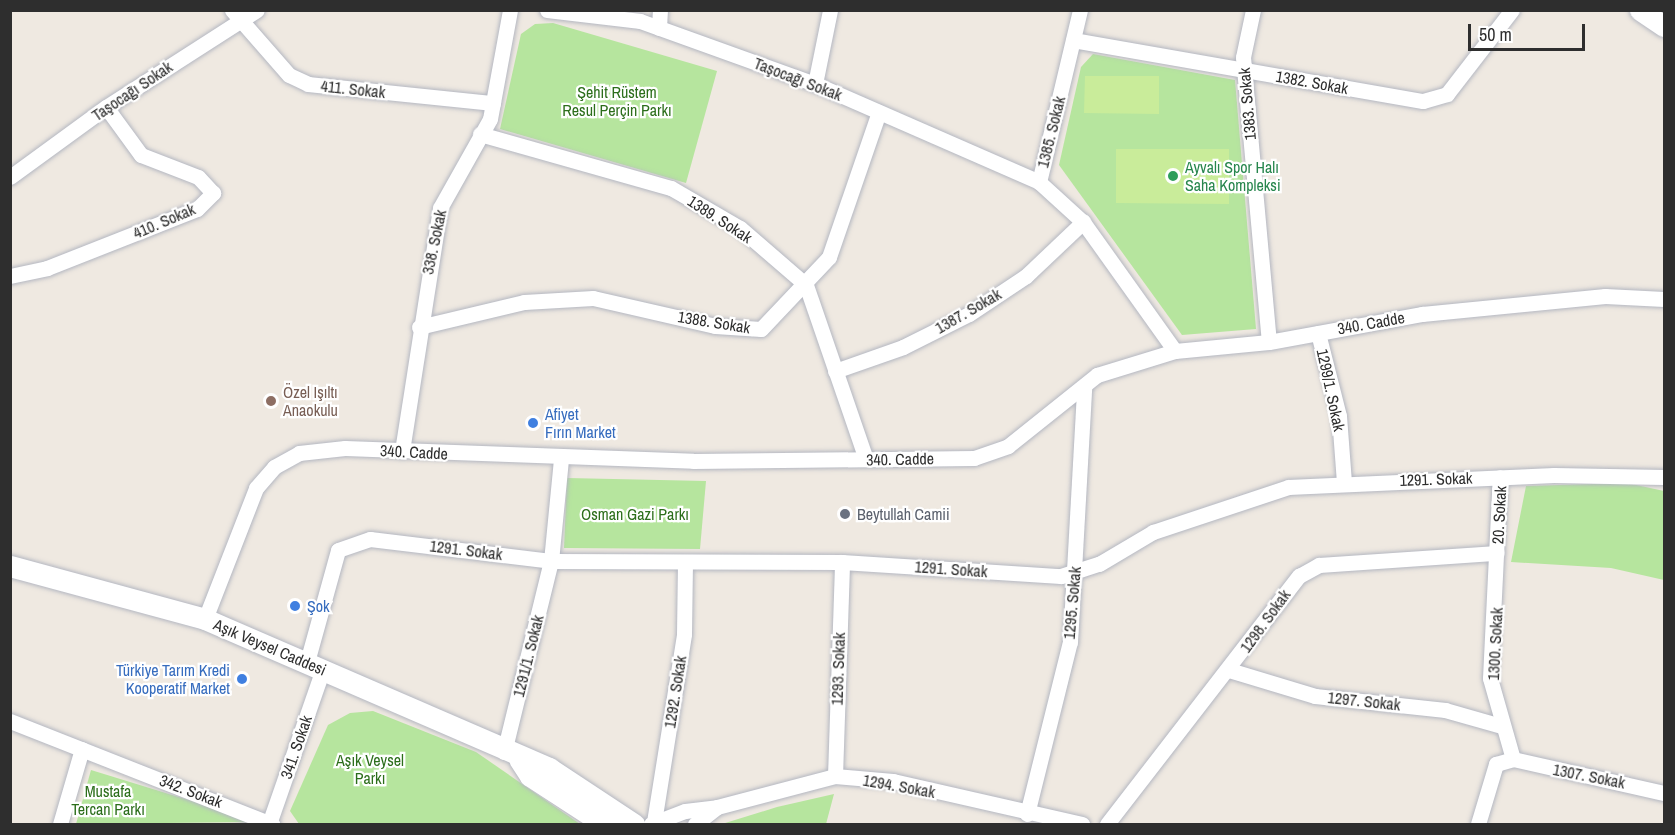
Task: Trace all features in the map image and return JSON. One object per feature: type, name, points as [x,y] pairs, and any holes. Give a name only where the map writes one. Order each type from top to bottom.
[{"type":"street","name":"Taşocağı Sokak","points":[[10,177],[235,16],[257,10]]},
{"type":"street","name":"338. Sokak","points":[[402,451],[419,327],[440,208],[480,134],[493,103],[510,10]]},
{"type":"street","name":"Taşocağı Sokak","points":[[547,10],[658,28],[815,84],[1039,182]]},
{"type":"street","points":[[658,28],[660,10]]},
{"type":"street","points":[[815,84],[830,10]]},
{"type":"street","name":"1385. Sokak","points":[[1080,10],[1039,182],[1083,222],[1175,351]]},
{"type":"street","name":"1383. Sokak","points":[[1253,10],[1244,70],[1269,342]]},
{"type":"street","name":"1382. Sokak","points":[[1073,40],[1423,101],[1447,94],[1512,10]]},
{"type":"street","points":[[1640,10],[1665,26]]},
{"type":"street","name":"411. Sokak","points":[[235,16],[290,75],[308,84],[493,103]]},
{"type":"street","name":"410. Sokak","points":[[10,276],[47,268],[196,209],[213,193],[198,177],[141,155],[106,107]]},
{"type":"street","name":"1388. Sokak","points":[[419,327],[524,302],[593,298],[715,326],[761,329],[806,285],[834,247],[879,112]]},
{"type":"street","name":"1389. Sokak","points":[[480,134],[671,188],[740,228],[806,285]]},
{"type":"street","name":"1387. Sokak","points":[[835,371],[903,347],[969,314],[1026,276],[1083,222]]},
{"type":"street","points":[[806,285],[866,459]]},
{"type":"street","name":"340. Cadde","points":[[205,619],[256,488],[274,467],[299,453],[402,451],[561,459],[974,458],[1008,446],[1084,388],[1097,375],[1175,351],[1269,342],[1422,314],[1605,296],[1665,299]]},
{"type":"street","name":"1299/1. Sokak","points":[[1318,333],[1339,416],[1344,483]]},
{"type":"street","name":"1295. Sokak","points":[[1027,814],[1070,642],[1084,388]]},
{"type":"street","name":"1291/1. Sokak","points":[[512,755],[551,561],[561,459]]},
{"type":"street","name":"1291. Sokak","points":[[315,666],[338,550],[370,539],[551,561],[842,562],[1060,576],[1099,564],[1153,532],[1288,486],[1500,477],[1665,477]]},
{"type":"street","name":"20. Sokak","points":[[1497,553],[1500,477]]},
{"type":"street","name":"1298. Sokak","points":[[1107,825],[1167,740],[1229,670],[1299,576],[1319,566],[1497,553]]},
{"type":"street","name":"1300. Sokak","points":[[1497,553],[1491,678],[1501,726],[1513,759]]},
{"type":"street","name":"1292. Sokak","points":[[646,824],[684,634],[686,562]]},
{"type":"street","name":"1293. Sokak","points":[[834,776],[842,562]]},
{"type":"street","name":"Aşık Veysel Caddesi","points":[[10,566],[205,619],[512,755],[549,768],[646,824]]},
{"type":"street","name":"341. Sokak","points":[[271,824],[315,666]]},
{"type":"street","name":"1297. Sokak","points":[[1229,670],[1315,696],[1445,710],[1501,726]]},
{"type":"street","name":"342. Sokak","points":[[10,721],[271,824]]},
{"type":"street","points":[[60,825],[82,749]]},
{"type":"street","name":"Aşık Veysel Caddesi","points":[[512,755],[530,776],[604,825]]},
{"type":"street","points":[[1478,825],[1496,764],[1513,759]]},
{"type":"street","name":"1307. Sokak","points":[[1513,759],[1665,793]]},
{"type":"street","name":"1294. Sokak","points":[[646,824],[834,776],[893,781],[1082,825]]},
{"type":"street","name":"1294. Sokak","points":[[695,825],[717,807]]},
{"type":"green space","name":"Şehit Rüstem Resul Perçin Parkı","points":[[553,23],[717,71],[686,183],[500,129],[521,34],[535,24]]},
{"type":"green space","points":[[1093,54],[1235,80],[1256,329],[1182,335],[1059,165],[1081,67]]},
{"type":"green space","points":[[1085,76],[1159,76],[1159,114],[1084,113]]},
{"type":"green space","name":"Ayvalı Spor Halı Saha Kompleksi","points":[[1116,149],[1229,149],[1229,204],[1116,203]]},
{"type":"green space","name":"Osman Gazi Parkı","points":[[567,478],[706,481],[700,549],[564,548]]},
{"type":"green space","points":[[1627,483],[1664,491],[1664,580],[1611,568],[1511,562],[1526,486]]},
{"type":"green space","name":"Aşık Veysel Parkı","points":[[373,711],[476,752],[580,824],[299,824],[290,811],[328,725],[350,713]]},
{"type":"green space","name":"Mustafa Tercan Parkı","points":[[91,770],[260,822],[76,824]]},
{"type":"green space","points":[[834,794],[826,824],[722,824],[777,807]]},
{"type":"place","name":"Ayvalı Spor Halı Saha Kompleksi","points":[[1173,176]]},
{"type":"place","name":"Özel Işıltı Anaokulu","points":[[271,401]]},
{"type":"place","name":"Afiyet Fırın Market","points":[[533,423]]},
{"type":"place","name":"Beytullah Camii","points":[[845,514]]},
{"type":"place","name":"Şok","points":[[295,606]]},
{"type":"place","name":"Türkiye Tarım Kredi Kooperatif Market","points":[[242,679]]}]
